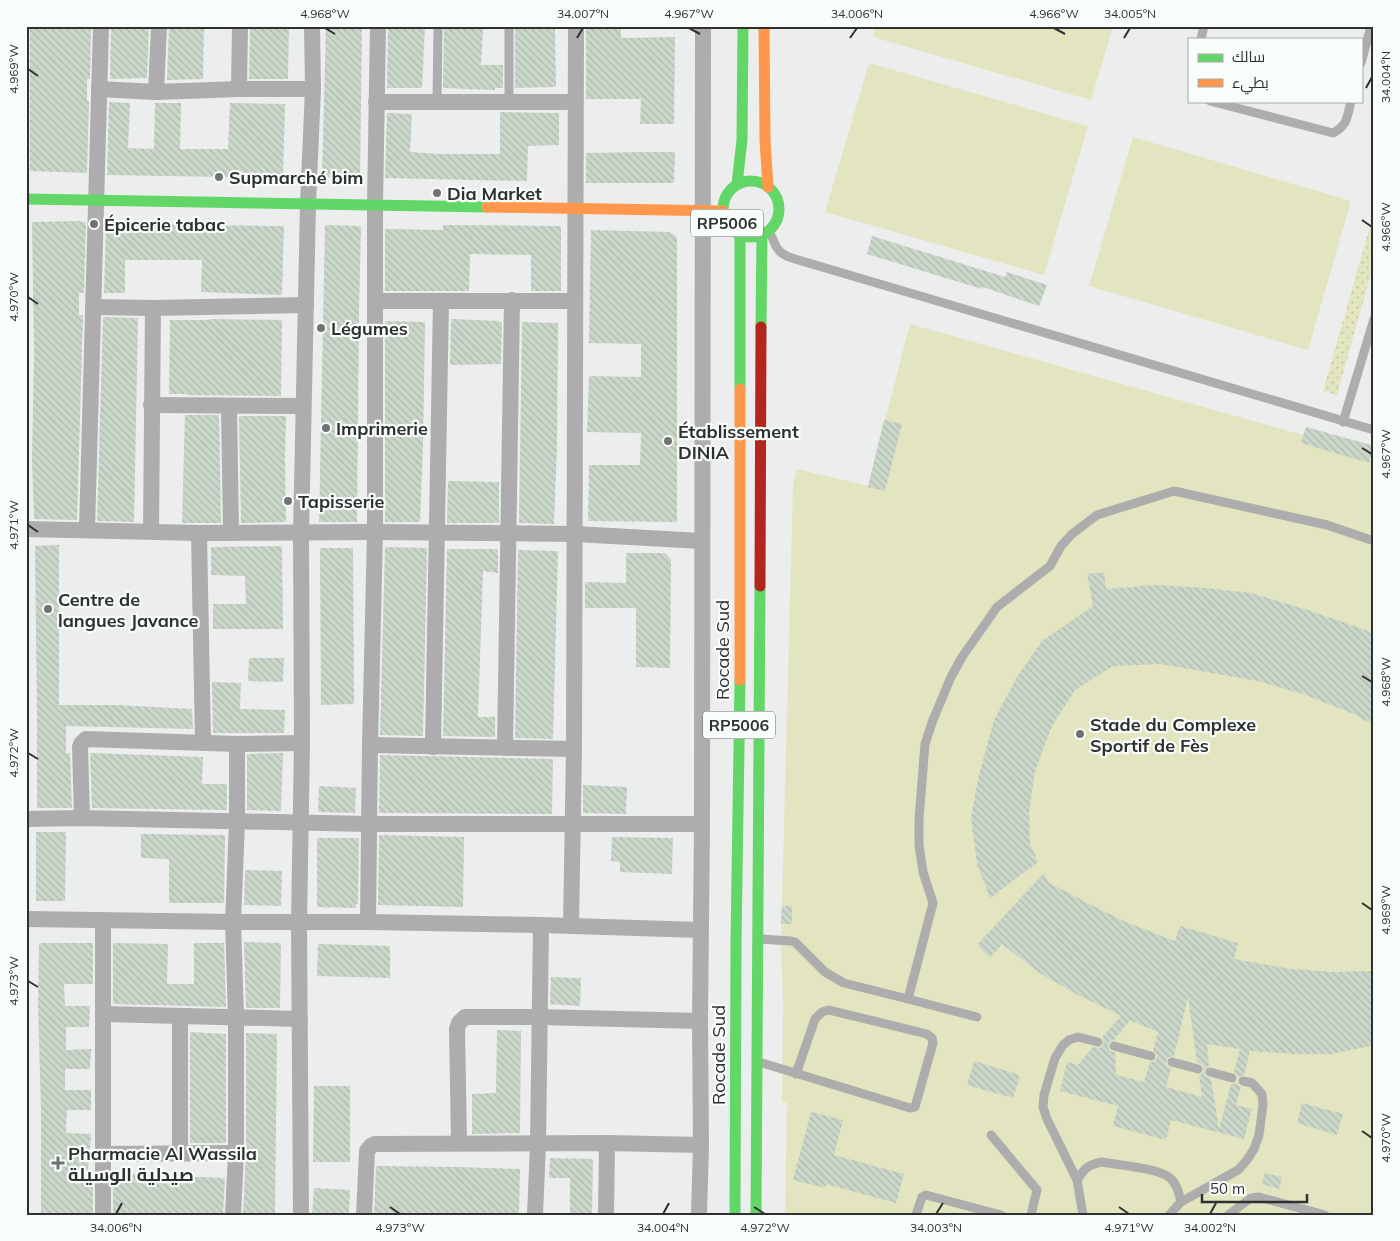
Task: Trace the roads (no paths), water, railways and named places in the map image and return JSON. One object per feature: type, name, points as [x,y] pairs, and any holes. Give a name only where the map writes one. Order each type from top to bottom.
[{"type":"main road","name":"RP5006","points":[[737,184],[742,140],[743,26]]},
{"type":"main road","name":"RP5006","points":[[764,26],[764,131],[768,187]]},
{"type":"main road","name":"RP5006","points":[[748,181],[758,182],[768,187],[775,194],[778,204],[776,222],[766,232],[751,237],[740,235],[733,231],[724,218],[723,211],[726,196],[731,189],[737,184],[748,181]]},
{"type":"main road","points":[[26,199],[723,211]]},
{"type":"main road","name":"RP5006","points":[[756,1215],[757,939],[766,232]]},
{"type":"main road","name":"Rocade Sud","points":[[735,1215],[736,942],[740,681],[740,235]]},
{"type":"street","points":[[87,529],[101,26]]},
{"type":"street","points":[[156,92],[159,26]]},
{"type":"street","points":[[239,89],[240,26]]},
{"type":"street","points":[[301,1215],[299,923],[302,823],[301,532],[312,26]]},
{"type":"street","points":[[368,922],[375,532],[375,205],[378,26]]},
{"type":"street","points":[[571,926],[574,749],[576,26]]},
{"type":"street","points":[[699,1215],[701,1145],[703,26]]},
{"type":"street","points":[[99,89],[156,92],[312,89]]},
{"type":"street","points":[[376,102],[575,102]]},
{"type":"street","points":[[375,300],[575,301]]},
{"type":"street","points":[[505,748],[512,300]]},
{"type":"street","points":[[433,747],[441,301]]},
{"type":"street","points":[[93,307],[306,306]]},
{"type":"street","points":[[151,531],[153,308]]},
{"type":"street","points":[[152,404],[303,406]]},
{"type":"street","points":[[229,406],[231,533]]},
{"type":"street","points":[[26,529],[199,533],[575,534],[702,541]]},
{"type":"street","points":[[199,533],[203,742]]},
{"type":"street","points":[[82,818],[80,747],[86,739],[237,744],[302,743]]},
{"type":"street","points":[[233,1215],[236,1153],[236,1018],[233,922],[237,822],[237,744]]},
{"type":"street","points":[[370,746],[574,749]]},
{"type":"street","points":[[26,819],[82,818],[369,824],[702,824]]},
{"type":"street","points":[[26,919],[299,923],[368,922],[700,930]]},
{"type":"street","points":[[103,920],[103,1215]]},
{"type":"street","points":[[535,1215],[538,1144],[541,925]]},
{"type":"street","points":[[104,1014],[300,1019]]},
{"type":"street","points":[[180,1016],[180,1154]]},
{"type":"street","points":[[459,1143],[457,1029],[459,1023],[465,1017],[700,1021]]},
{"type":"street","points":[[364,1215],[367,1151],[370,1146],[375,1144],[607,1143],[701,1145]]},
{"type":"street","points":[[606,1215],[607,1143]]},
{"type":"street","points":[[103,1154],[236,1153]]},
{"type":"lane","points":[[437,102],[438,26]]},
{"type":"lane","points":[[509,26],[509,102]]},
{"type":"lane","points":[[1362,59],[1371,26]]},
{"type":"lane","points":[[1214,102],[1333,133],[1341,129],[1346,122],[1351,102]]},
{"type":"lane","points":[[766,232],[776,248],[785,256],[1374,430]]},
{"type":"lane","points":[[1343,422],[1374,318]]},
{"type":"lane","points":[[908,999],[933,903],[923,872],[919,845],[919,819],[925,744],[933,720],[954,671],[997,608],[1050,566],[1067,538],[1097,515],[1174,491],[1327,525],[1374,541]]},
{"type":"lane","points":[[757,939],[795,942],[825,972],[844,983],[977,1018]]},
{"type":"lane","points":[[756,1062],[796,1074],[910,1108],[915,1107],[933,1043],[932,1038],[927,1034],[829,1010],[822,1012],[815,1019],[796,1074]]},
{"type":"lane","points":[[1083,1215],[1077,1180],[1047,1119],[1043,1107],[1044,1095],[1055,1058],[1063,1045],[1069,1040],[1078,1037],[1098,1042]]},
{"type":"lane","points":[[1114,1046],[1151,1056]]},
{"type":"lane","points":[[1172,1062],[1198,1069]]},
{"type":"lane","points":[[1210,1072],[1232,1078]]},
{"type":"lane","points":[[1169,1215],[1181,1202],[1238,1170],[1254,1149],[1259,1135],[1263,1105],[1262,1094],[1252,1083],[1243,1081]]},
{"type":"lane","points":[[992,1135],[1037,1190],[1031,1215]]},
{"type":"lane","points":[[1077,1180],[1086,1168],[1102,1162],[1161,1172],[1170,1178],[1176,1186],[1181,1202]]},
{"type":"lane","points":[[916,1215],[922,1197],[926,1195],[1001,1215]]},
{"type":"lane","points":[[1228,1215],[1251,1198],[1259,1197],[1325,1215]]},
{"type":"place","name":"Supmarché bim","points":[[219,177]]},
{"type":"place","name":"Dia Market","points":[[437,193]]},
{"type":"place","name":"Épicerie tabac","points":[[94,224]]},
{"type":"place","name":"Légumes","points":[[321,328]]},
{"type":"place","name":"Imprimerie","points":[[326,428]]},
{"type":"place","name":"Établissement DINIA","points":[[668,441]]},
{"type":"place","name":"Tapisserie","points":[[288,501]]},
{"type":"place","name":"Centre de langues Javance","points":[[48,609]]},
{"type":"place","name":"Stade du Complexe Sportif de Fès","points":[[1080,734]]},
{"type":"place","name":"Pharmacie Al Wassila صيدلية الوسيلة","points":[[58,1163]]}]
